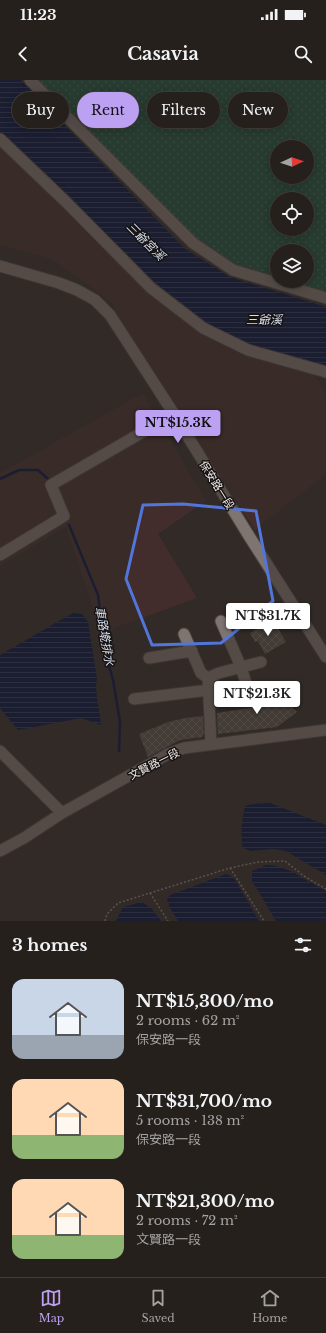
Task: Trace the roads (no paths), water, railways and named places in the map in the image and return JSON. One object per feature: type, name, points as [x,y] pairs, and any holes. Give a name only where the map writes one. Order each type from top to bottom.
[{"type":"street","points":[[30,80],[193,243],[233,270],[326,298]]},
{"type":"street","points":[[0,139],[66,202],[151,288],[203,328],[248,350],[326,372]]},
{"type":"street","name":"保安路一段","points":[[0,266],[59,283],[77,290],[94,300],[114,320],[326,657]]},
{"type":"street","points":[[0,555],[64,516],[50,485],[174,414]]},
{"type":"street","points":[[221,621],[241,667],[249,693]]},
{"type":"street","points":[[184,634],[201,673],[208,678],[211,744]]},
{"type":"street","points":[[149,658],[192,651]]},
{"type":"street","points":[[208,678],[219,673],[261,662]]},
{"type":"street","points":[[134,699],[209,690]]},
{"type":"street","name":"文賢路一段","points":[[0,851],[168,754],[184,748],[326,730]]},
{"type":"street","points":[[1,755],[62,814]]},
{"type":"water","name":"三爺溪","points":[[0,80],[21,80],[33,92],[12,92],[12,128],[68,128],[185,249],[230,277],[326,307],[326,367],[249,347],[206,324],[154,284],[0,134]]},
{"type":"water","points":[[73,613],[82,614],[88,622],[97,679],[97,696],[101,725],[81,718],[18,730],[0,708],[0,655]]},
{"type":"water","points":[[270,803],[326,825],[326,875],[286,851],[273,849],[251,851],[243,848],[242,827],[245,806]]},
{"type":"water","points":[[266,865],[283,868],[290,871],[326,891],[326,921],[276,921],[252,881],[252,871]]},
{"type":"water","points":[[226,874],[234,878],[259,921],[178,921],[167,900],[170,895]]},
{"type":"water","points":[[142,902],[152,909],[161,921],[116,921],[123,907]]},
{"type":"waterway","name":"車路墘排水","points":[[0,479],[19,470],[38,470],[48,479]]},
{"type":"waterway","name":"車路墘排水","points":[[69,525],[98,595],[105,651],[113,680],[120,722],[119,751]]},
{"type":"water label","name":"三爺宮溪","points":[[146,241]]}]
